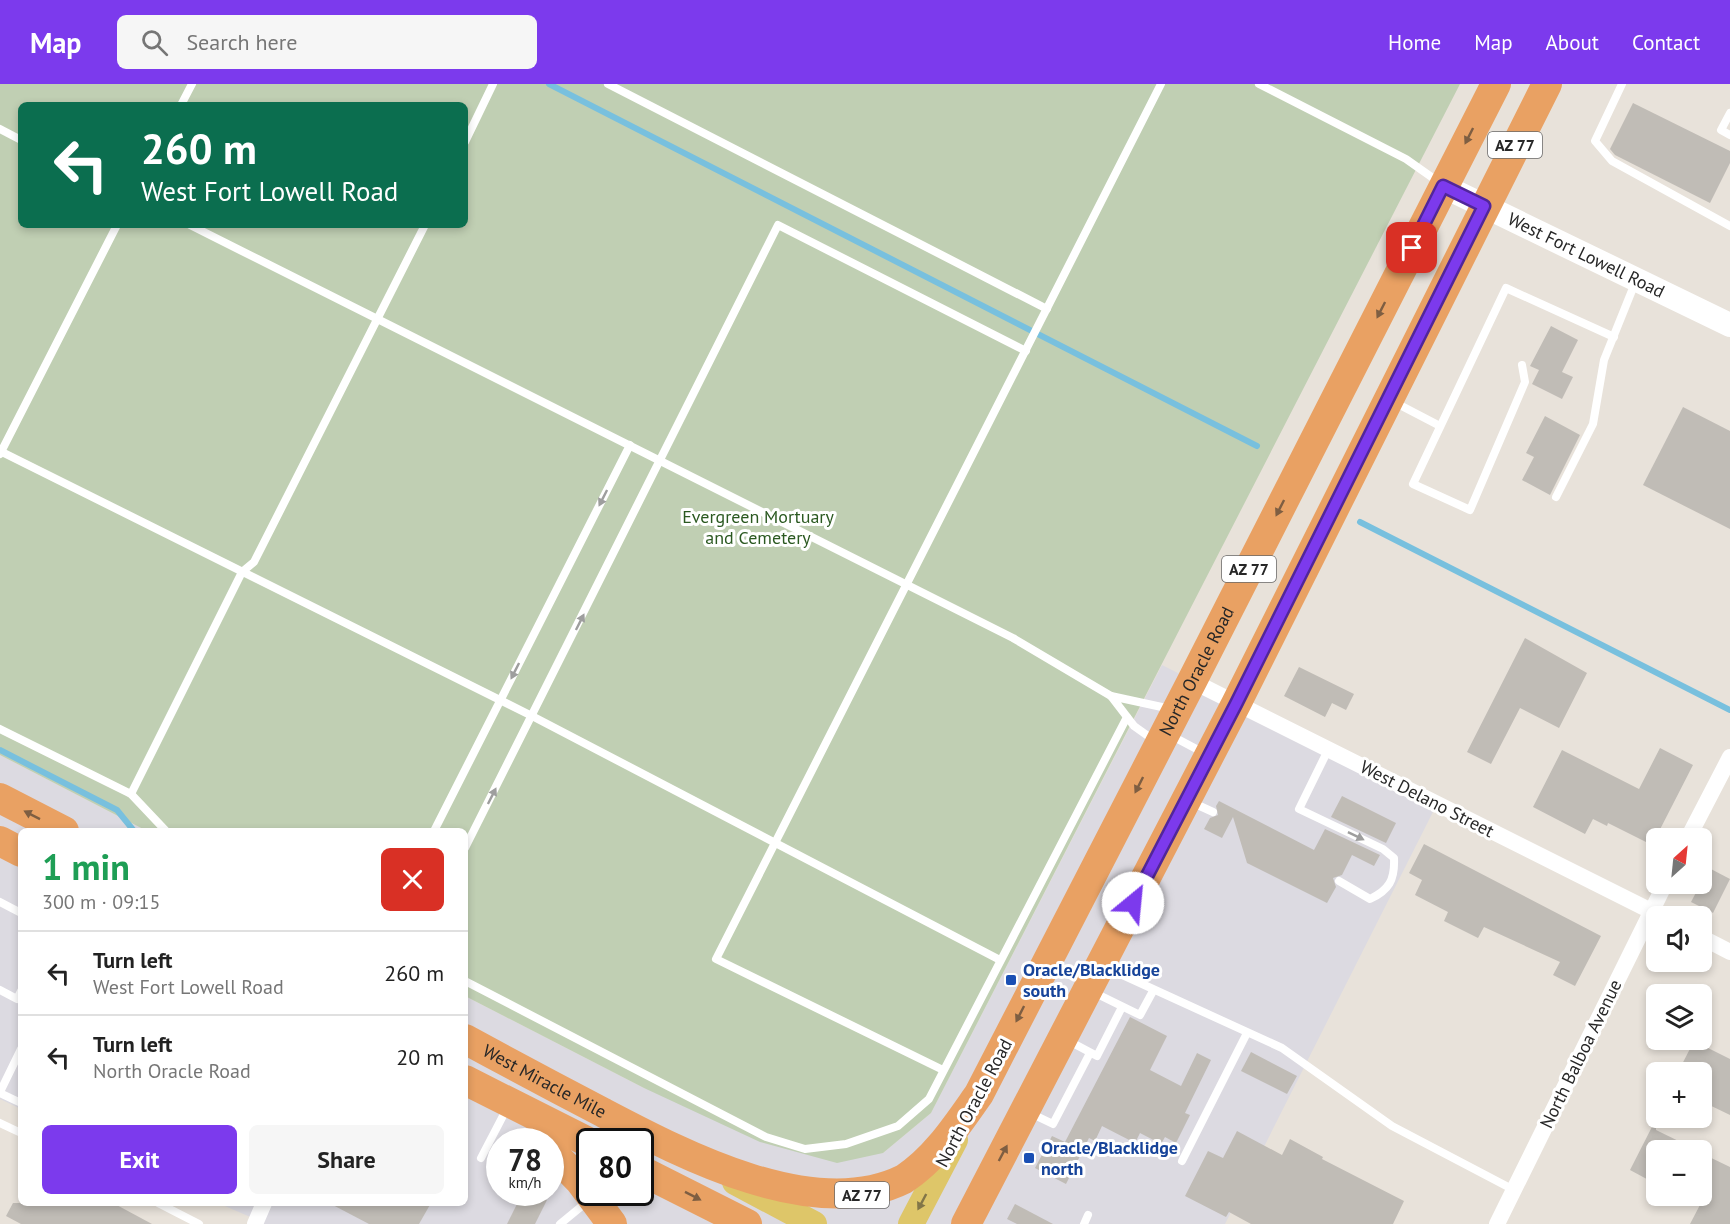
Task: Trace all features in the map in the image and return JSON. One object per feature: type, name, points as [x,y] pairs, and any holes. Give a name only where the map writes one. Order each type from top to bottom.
[{"type":"highway","name":"North Oracle Road","points":[[979,1094],[1168,729],[1496,84]]},
{"type":"highway","name":"AZ 77","points":[[966,1224],[1095,977],[1200,806],[1209,756],[1547,84]]},
{"type":"highway","points":[[0,798],[58,828]]},
{"type":"highway","points":[[0,841],[18,850]]},
{"type":"highway","name":"West Miracle Mile","points":[[468,1042],[708,1168]]},
{"type":"highway","name":"West Miracle Mile","points":[[468,1082],[576,1136]]},
{"type":"highway","points":[[468,1083],[524,1128]]},
{"type":"highway","name":"AZ 77","points":[[708,1168],[810,1196],[857,1196],[902,1180],[923,1165],[979,1094]]},
{"type":"highway","points":[[564,1165],[576,1178]]},
{"type":"highway","points":[[654,1177],[747,1224]]},
{"type":"highway","points":[[599,1206],[612,1224]]},
{"type":"main road","name":"West Fort Lowell Road","points":[[1443,186],[1730,325]]},
{"type":"main road","name":"North Oracle Road","points":[[911,1224],[979,1094]]},
{"type":"main road","name":"West Miracle Mile","points":[[708,1168],[814,1224]]},
{"type":"street","name":"West Delano Street","points":[[1192,681],[1646,909]]},
{"type":"street","points":[[1693,828],[1730,757]]},
{"type":"street","name":"North Balboa Avenue","points":[[1497,1224],[1646,933]]},
{"type":"street","points":[[1712,942],[1730,951]]},
{"type":"street","points":[[986,1224],[988,1183]]},
{"type":"street","points":[[255,1224],[263,1206]]},
{"type":"lane","points":[[183,102],[192,84]]},
{"type":"lane","points":[[468,136],[493,84]]},
{"type":"lane","points":[[608,84],[1047,309]]},
{"type":"lane","points":[[943,1070],[716,959],[1161,84]]},
{"type":"lane","points":[[1259,84],[1406,159],[1443,186]]},
{"type":"lane","points":[[1622,84],[1595,141],[1612,161],[1730,226]]},
{"type":"lane","points":[[1730,113],[1721,130],[1730,135]]},
{"type":"lane","points":[[0,129],[18,138]]},
{"type":"lane","points":[[468,842],[662,461],[778,225],[1026,351]]},
{"type":"lane","points":[[115,228],[0,452],[532,716],[1000,960]]},
{"type":"lane","points":[[196,228],[1013,638],[1168,729],[1209,756]]},
{"type":"lane","points":[[131,794],[243,572],[254,562],[424,228]]},
{"type":"lane","points":[[1556,497],[1593,424],[1604,360],[1636,279]]},
{"type":"lane","points":[[1522,365],[1525,382],[1470,510],[1413,484],[1506,288],[1614,337]]},
{"type":"lane","points":[[1388,399],[1440,426]]},
{"type":"lane","points":[[436,828],[630,446]]},
{"type":"lane","points":[[1111,696],[1134,726],[1168,729]]},
{"type":"lane","points":[[468,983],[766,1137],[805,1149],[846,1144],[898,1126],[929,1099],[1127,717]]},
{"type":"lane","points":[[0,729],[131,794],[163,828]]},
{"type":"lane","points":[[1328,750],[1299,809],[1383,849],[1394,858],[1392,878],[1384,893],[1370,899],[1339,881]]},
{"type":"lane","points":[[0,902],[18,911]]},
{"type":"lane","points":[[1095,977],[1122,1006],[1140,1016],[1153,991]]},
{"type":"lane","points":[[1095,977],[1153,991],[1282,1048],[1392,1126],[1514,1190]]},
{"type":"lane","points":[[2,994],[17,999],[18,997]]},
{"type":"lane","points":[[1063,1038],[1097,1056],[1122,1006]]},
{"type":"lane","points":[[1182,1161],[1247,1033]]},
{"type":"lane","points":[[1025,1110],[1053,1124],[1090,1053]]},
{"type":"lane","points":[[18,1055],[0,1092],[18,1101]]},
{"type":"lane","points":[[481,1158],[505,1112]]},
{"type":"lane","points":[[0,1123],[18,1132]]},
{"type":"lane","points":[[164,1206],[199,1224]]},
{"type":"lane","points":[[560,1224],[582,1206]]},
{"type":"lane","points":[[1084,1224],[1088,1215]]},
{"type":"shaded area","points":[[1162,665],[1437,804],[1225,1224],[255,1224],[257,1220],[225,1206],[468,1206],[468,998],[644,1088],[883,1153],[931,1113]]},
{"type":"shaded area","points":[[0,755],[141,828],[18,828],[18,1108],[0,1099]]},
{"type":"green space","name":"Evergreen Mortuary and Cemetery","points":[[0,84],[1460,84],[931,1113],[883,1153],[837,1163],[760,1142],[644,1088],[468,998],[468,828],[141,828],[0,755]]},
{"type":"building","points":[[1633,103],[1730,151],[1730,163],[1710,203],[1615,155],[1610,149]]},
{"type":"building","points":[[1551,326],[1578,340],[1562,372],[1573,377],[1562,399],[1532,384],[1539,370],[1530,366]]},
{"type":"building","points":[[1683,407],[1730,431],[1730,529],[1643,485]]},
{"type":"building","points":[[1545,416],[1580,435],[1550,495],[1522,480],[1534,457],[1526,453]]},
{"type":"building","points":[[1525,638],[1587,673],[1559,728],[1520,708],[1491,764],[1467,752]]},
{"type":"building","points":[[1299,667],[1354,694],[1346,710],[1332,703],[1325,717],[1284,696]]},
{"type":"building","points":[[1660,748],[1693,765],[1661,828],[1646,828],[1646,842],[1608,823],[1607,826],[1593,819],[1585,834],[1533,807],[1562,750],[1639,789]]},
{"type":"building","points":[[1342,796],[1396,823],[1386,843],[1331,817]]},
{"type":"building","points":[[1219,801],[1314,850],[1325,829],[1380,855],[1374,866],[1352,855],[1342,875],[1333,878],[1336,887],[1327,903],[1247,863],[1233,817],[1222,838],[1204,829],[1210,818],[1218,815],[1216,806]]},
{"type":"building","points":[[1424,844],[1601,936],[1575,986],[1553,975],[1560,962],[1484,927],[1478,938],[1444,921],[1448,912],[1415,895],[1422,880],[1409,873]]},
{"type":"building","points":[[1712,870],[1730,879],[1713,913],[1712,906],[1699,906],[1691,902],[1695,894],[1712,894]]},
{"type":"building","points":[[1130,1017],[1167,1036],[1150,1070],[1181,1086],[1197,1053],[1211,1060],[1185,1113],[1190,1115],[1176,1143],[1165,1137],[1161,1144],[1140,1133],[1135,1143],[1102,1126],[1095,1141],[1089,1138],[1066,1184],[1035,1168],[1052,1136],[1065,1142]]},
{"type":"building","points":[[1689,1050],[1712,1050],[1730,1059],[1730,1115],[1712,1106],[1712,1062],[1683,1062]]},
{"type":"building","points":[[1251,1052],[1297,1076],[1287,1094],[1241,1071]]},
{"type":"building","points":[[1651,1128],[1656,1128],[1676,1140],[1646,1140],[1646,1179],[1630,1170]]},
{"type":"building","points":[[1237,1131],[1282,1155],[1290,1139],[1323,1157],[1322,1159],[1404,1201],[1393,1224],[1251,1224],[1229,1212],[1226,1217],[1185,1196],[1208,1151],[1223,1158]]},
{"type":"building","points":[[1712,1158],[1730,1167],[1730,1224],[1690,1224],[1699,1206],[1712,1206]]},
{"type":"building","points":[[13,1203],[18,1203],[18,1206],[119,1206],[152,1224],[21,1224],[6,1216]]},
{"type":"building","points":[[1015,1204],[1053,1224],[1017,1224],[1007,1219]]},
{"type":"building","points":[[335,1206],[429,1206],[419,1224],[369,1224]]},
{"type":"building","points":[[516,1206],[544,1206],[535,1224],[507,1224]]},
{"type":"waterway","points":[[549,84],[1257,446]]},
{"type":"waterway","points":[[1360,522],[1730,710]]},
{"type":"waterway","points":[[0,750],[117,810],[132,828]]},
{"type":"place","name":"Oracle/Blacklidge south","points":[[1011,980]]},
{"type":"place","name":"Oracle/Blacklidge north","points":[[1029,1158]]},
{"type":"route","points":[[1133,903],[1206,764],[1484,206],[1443,186],[1412,248]]}]
